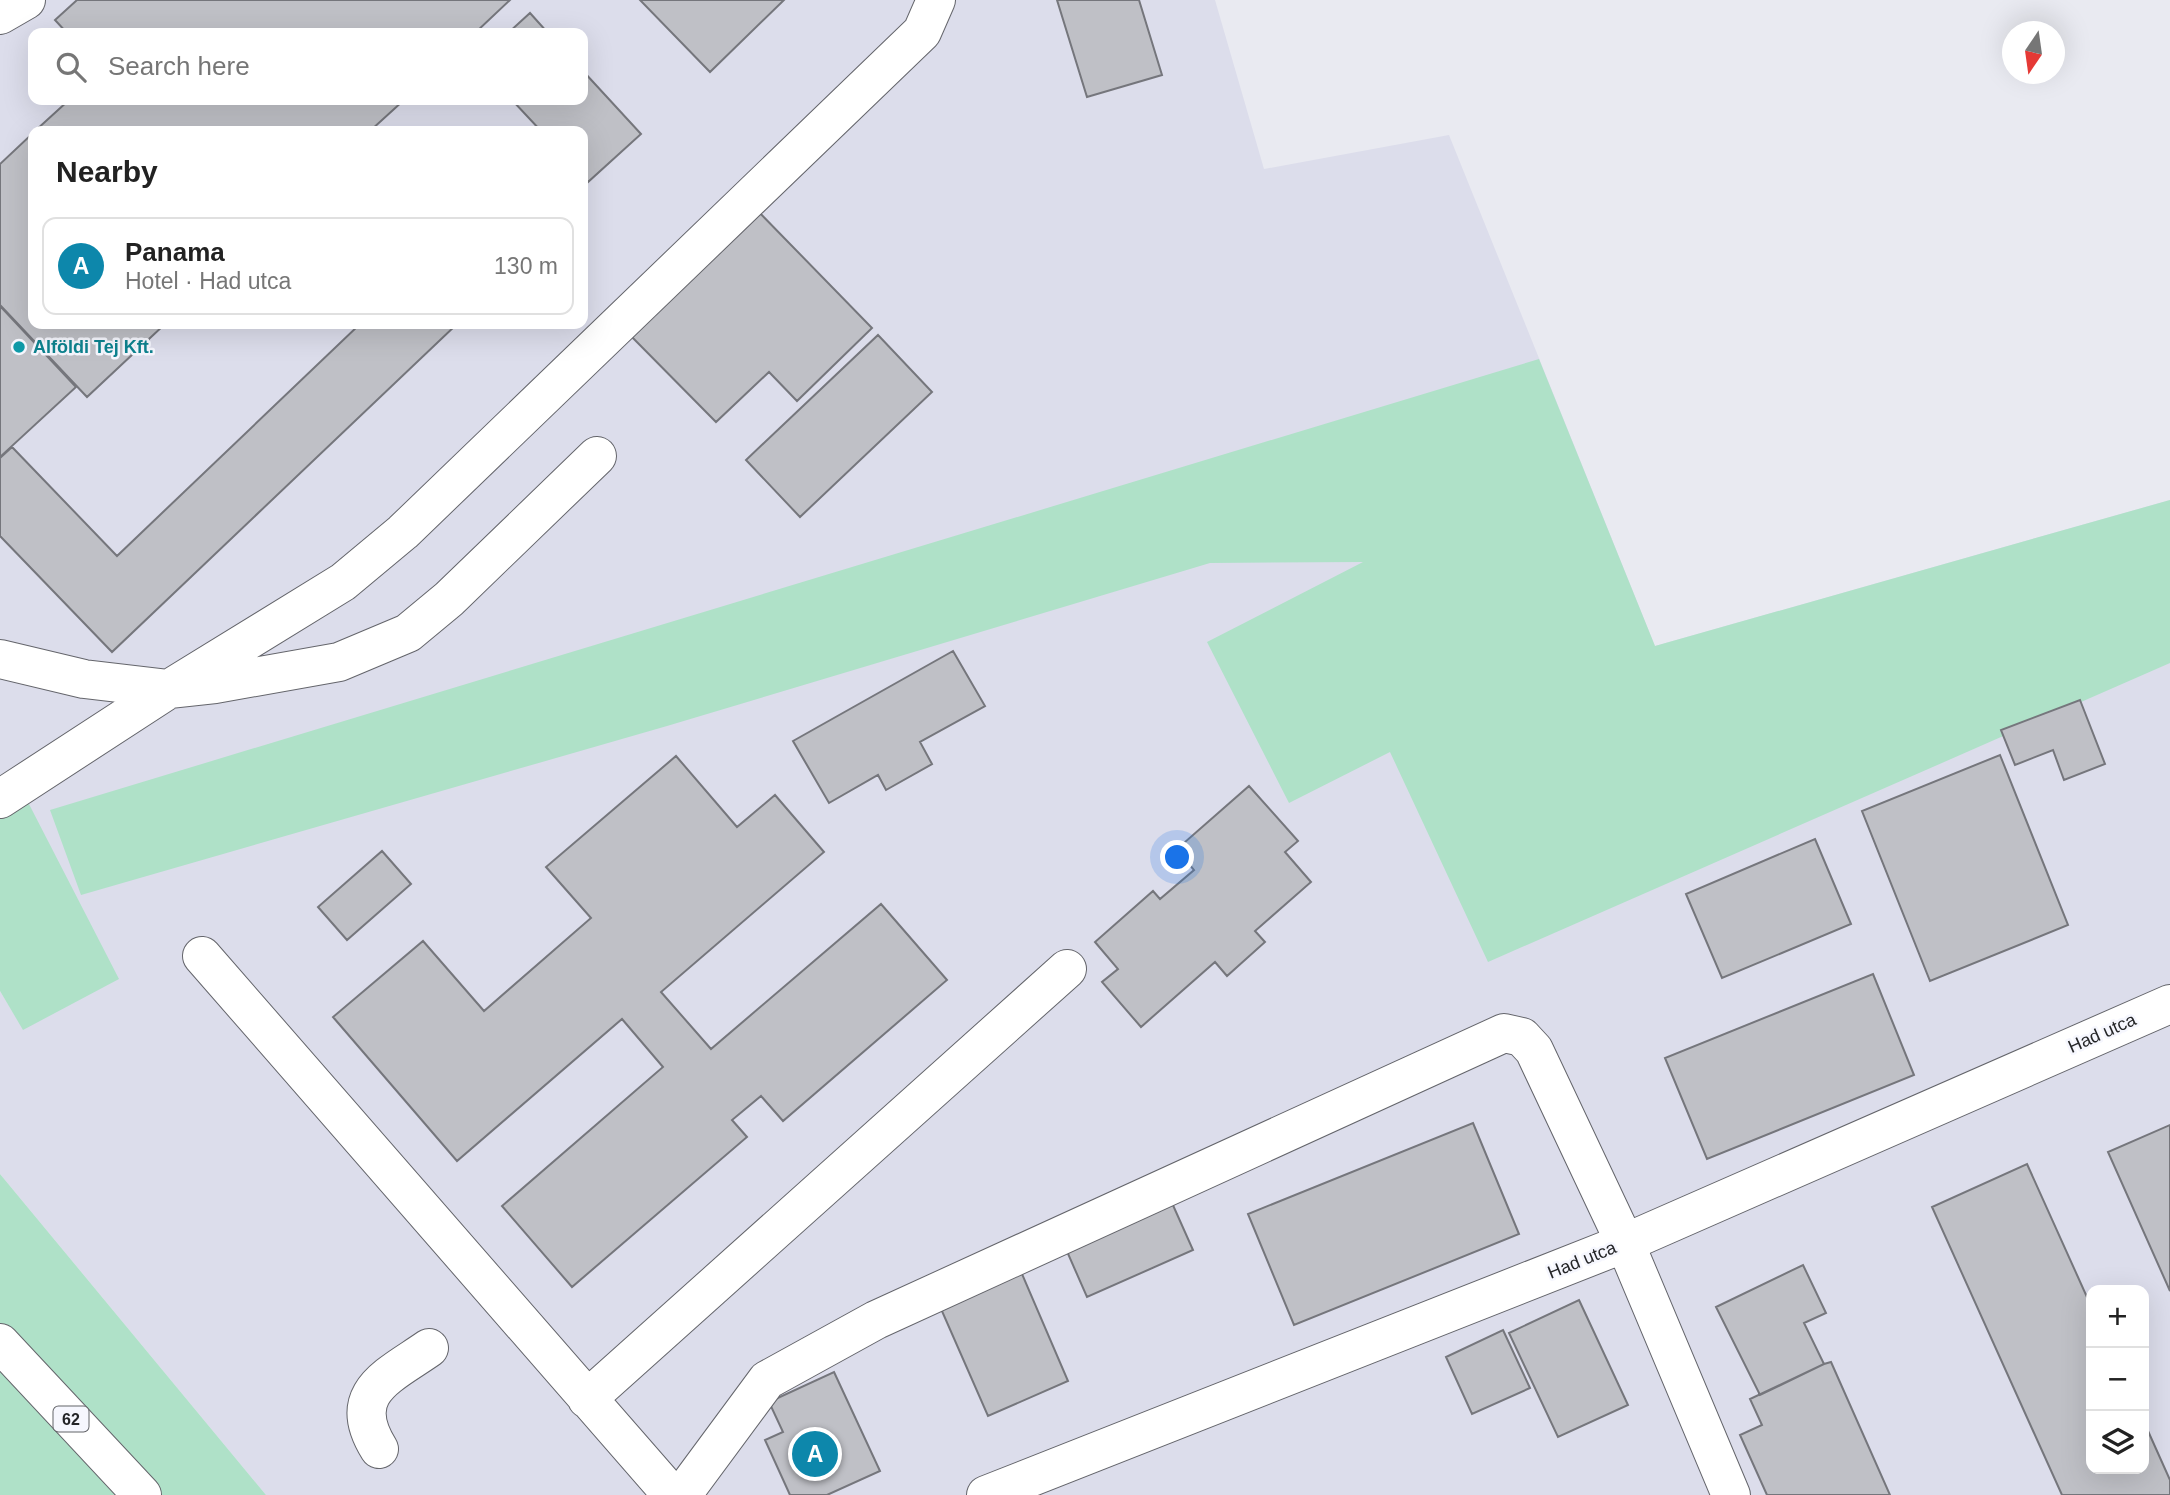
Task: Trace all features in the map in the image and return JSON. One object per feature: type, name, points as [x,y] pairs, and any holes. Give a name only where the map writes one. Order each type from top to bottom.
[{"type":"street","points":[[0,15],[26,0]]},
{"type":"street","points":[[0,799],[169,689],[343,582],[403,532],[922,32],[936,0]]},
{"type":"street","points":[[0,659],[84,679],[169,689],[215,684],[340,662],[408,633],[449,599],[597,456]]},
{"type":"street","points":[[202,956],[672,1495]]},
{"type":"street","points":[[587,1399],[1067,969]]},
{"type":"street","name":"Had utca","points":[[986,1495],[1625,1243],[2170,1004]]},
{"type":"street","points":[[682,1495],[767,1380],[876,1321],[1504,1033],[1522,1037],[1534,1050],[1625,1243],[1731,1495]]},
{"type":"street","name":"62","points":[[0,1343],[142,1495]]},
{"type":"street","points":[[380,1449],[368,1426],[370,1393],[379,1383],[429,1348]]},
{"type":"shaded area","points":[[0,0],[1215,0],[1264,169],[1449,135],[1655,646],[2170,500],[2170,1495],[266,1495],[0,1174],[0,991],[23,1029],[0,781]]},
{"type":"green space","points":[[1539,359],[1655,646],[2170,500],[2170,663],[1488,962],[1390,752],[1289,803],[1207,642],[1363,562],[1210,563],[667,726],[81,895],[50,810]]},
{"type":"green space","points":[[13,773],[119,979],[23,1030],[0,991],[0,781]]},
{"type":"green space","points":[[0,1174],[266,1495],[0,1495]]},
{"type":"building","points":[[77,0],[510,0],[480,28],[62,28],[55,20]]},
{"type":"building","points":[[640,0],[784,0],[710,72]]},
{"type":"building","points":[[1057,0],[1139,0],[1162,75],[1087,97]]},
{"type":"building","points":[[530,13],[544,28],[514,28]]},
{"type":"building","points":[[588,76],[641,134],[588,182],[588,126],[536,126],[517,105],[588,105]]},
{"type":"building","points":[[64,105],[399,105],[375,126],[40,126]]},
{"type":"building","points":[[28,138],[28,329],[160,329],[87,397],[0,305],[0,164]]},
{"type":"building","points":[[753,206],[872,328],[797,401],[769,372],[716,422],[625,330]]},
{"type":"building","name":"Alföldi Tej Kft.","points":[[0,306],[76,387],[0,457]]},
{"type":"building","points":[[355,329],[452,329],[112,652],[0,536],[0,458],[12,447],[117,556]]},
{"type":"building","points":[[878,335],[932,392],[800,517],[746,460]]},
{"type":"building","points":[[953,651],[985,706],[920,742],[932,764],[886,790],[878,775],[829,803],[793,741]]},
{"type":"building","points":[[2080,700],[2105,764],[2064,780],[2053,750],[2015,765],[2001,730]]},
{"type":"building","points":[[2000,755],[2068,925],[1930,981],[1862,811]]},
{"type":"building","points":[[676,756],[737,827],[775,795],[824,852],[661,992],[711,1049],[881,904],[947,980],[783,1121],[761,1096],[732,1120],[747,1137],[572,1287],[502,1206],[663,1067],[622,1019],[457,1161],[333,1017],[423,941],[484,1011],[591,918],[546,867]]},
{"type":"building","points":[[1249,786],[1298,841],[1285,852],[1311,882],[1255,931],[1265,942],[1227,976],[1215,962],[1141,1027],[1102,982],[1118,969],[1095,942],[1153,891],[1160,899],[1194,870],[1177,849]]},
{"type":"building","points":[[1815,839],[1851,924],[1722,978],[1686,894]]},
{"type":"building","points":[[382,851],[411,884],[347,940],[318,907]]},
{"type":"building","points":[[1873,974],[1914,1075],[1707,1159],[1665,1058]]},
{"type":"building","points":[[1473,1123],[1519,1234],[1294,1325],[1248,1214]]},
{"type":"building","points":[[2170,1125],[2170,1291],[2108,1152]]},
{"type":"building","points":[[2027,1164],[2086,1295],[2086,1474],[2149,1474],[2149,1433],[2170,1480],[2170,1495],[2062,1495],[1932,1207]]},
{"type":"building","points":[[1168,1194],[1193,1250],[1087,1297],[1062,1240]]},
{"type":"building","points":[[1803,1265],[1826,1313],[1804,1323],[1824,1364],[1760,1395],[1716,1307]]},
{"type":"building","points":[[1019,1267],[1068,1381],[988,1416],[938,1302]]},
{"type":"building","points":[[1579,1300],[1628,1405],[1558,1437],[1509,1333]]},
{"type":"building","points":[[1503,1330],[1530,1388],[1472,1414],[1446,1357]]},
{"type":"building","points":[[1831,1362],[1890,1495],[1767,1495],[1740,1435],[1762,1425],[1750,1399]]},
{"type":"building","points":[[834,1372],[880,1471],[827,1495],[790,1495],[765,1440],[783,1432],[769,1402]]},
{"type":"place","name":"Alföldi Tej Kft.","points":[[19,347]]},
{"type":"place","name":"Panama","points":[[815,1454]]}]
